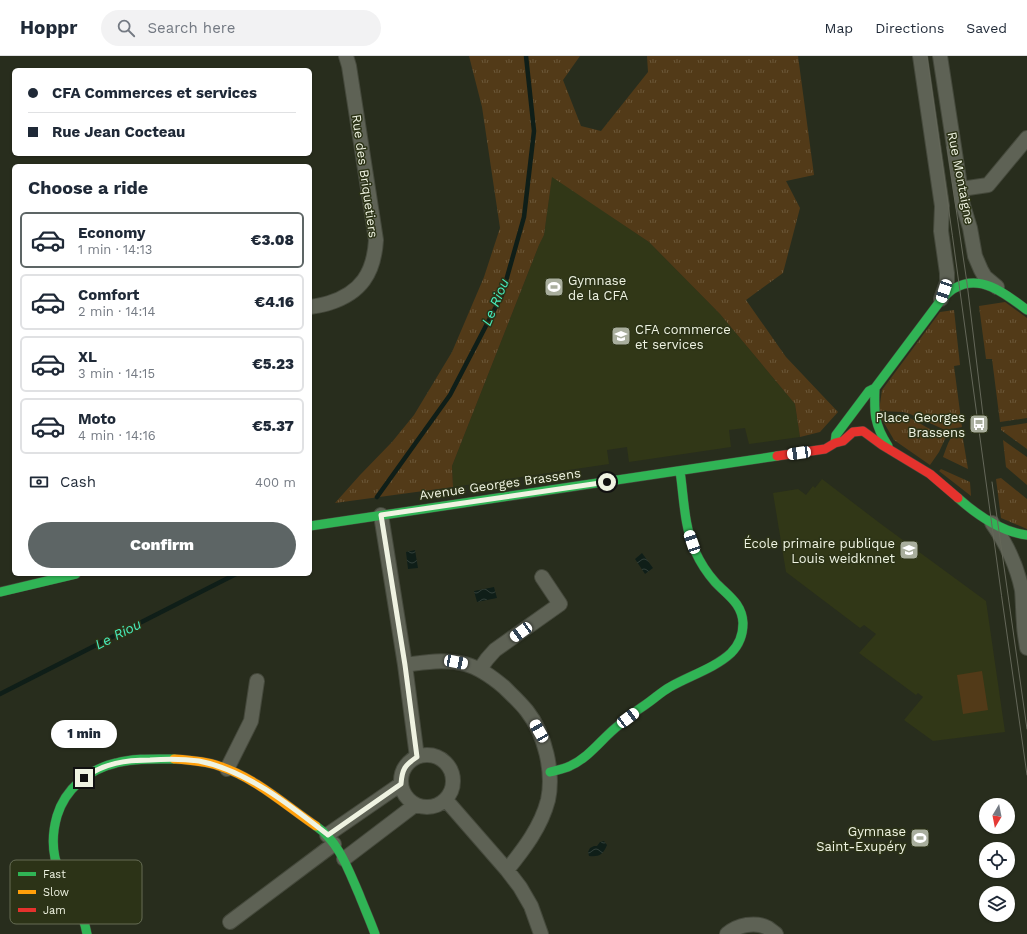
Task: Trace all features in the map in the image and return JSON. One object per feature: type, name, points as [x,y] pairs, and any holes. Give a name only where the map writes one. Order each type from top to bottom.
[{"type":"street","name":"Rue des Briquetiers","points":[[312,307],[327,304],[345,297],[357,288],[365,278],[375,253],[376,240],[349,66],[346,56]]},
{"type":"street","name":"Rue Montaigne","points":[[920,56],[942,206],[941,231],[947,282],[941,300]]},
{"type":"street","name":"Rue Montaigne","points":[[940,56],[961,188],[975,256],[980,270],[990,282],[1002,291]]},
{"type":"street","points":[[961,188],[988,185],[1027,138]]},
{"type":"street","points":[[838,440],[869,391],[875,388],[941,300],[954,288],[960,285],[981,284],[1002,291],[1027,310]]},
{"type":"street","points":[[875,388],[874,407],[876,426],[889,448]]},
{"type":"street","points":[[838,440],[853,432],[863,431],[882,445],[930,474],[971,510],[991,523],[1018,534],[1027,535]]},
{"type":"street","name":"Avenue Georges Brassens","points":[[312,526],[820,450],[825,449],[838,440]]},
{"type":"street","points":[[550,772],[564,768],[583,758],[618,725],[646,704],[676,684],[730,654],[737,646],[742,635],[742,615],[738,606],[705,569],[695,551],[689,533],[680,471]]},
{"type":"street","points":[[381,515],[405,665],[417,757]]},
{"type":"street","points":[[991,523],[1004,541],[1024,585],[1024,626],[1027,648]]},
{"type":"street","points":[[0,592],[68,576]]},
{"type":"street","points":[[480,669],[496,650],[560,604],[542,577]]},
{"type":"street","points":[[405,665],[447,661],[465,664],[480,669],[492,677],[518,700],[528,712],[539,731],[550,772],[548,800],[542,818],[534,834],[507,870]]},
{"type":"street","points":[[227,769],[251,721],[257,681]]},
{"type":"street","points":[[427,754],[437,756],[446,762],[452,771],[454,781],[452,791],[446,800],[436,806],[426,807],[415,805],[403,792],[401,784],[402,773],[408,763],[417,757],[427,754]]},
{"type":"street","points":[[56,860],[53,839],[57,819],[63,801],[76,784],[91,772],[114,763],[139,760],[166,759],[199,761],[227,769],[287,803],[331,840],[344,859],[375,934]]},
{"type":"street","points":[[230,922],[401,784]]},
{"type":"street","points":[[446,800],[520,887],[531,906],[541,934]]},
{"type":"street","points":[[344,859],[415,805]]},
{"type":"street","points":[[85,924],[87,934]]},
{"type":"street","points":[[726,934],[744,925],[758,925],[769,928],[776,934]]},
{"type":"shaded area","name":"CFA commerce et services","points":[[552,176],[649,242],[720,314],[795,404],[800,437],[749,444],[745,428],[729,430],[731,447],[629,462],[627,447],[607,450],[609,464],[453,487],[452,466],[544,235]]},
{"type":"shaded area","name":"École primaire publique Louis weidknnet","points":[[822,479],[986,601],[1005,732],[933,741],[904,720],[923,697],[918,693],[916,695],[859,653],[876,634],[864,625],[860,628],[786,572],[773,493],[798,489],[806,495],[813,486],[815,488]]},
{"type":"green space","points":[[469,56],[580,56],[563,80],[581,126],[601,131],[648,72],[647,56],[798,56],[814,175],[786,181],[800,208],[783,273],[746,300],[786,357],[838,412],[820,432],[800,437],[795,404],[720,314],[649,242],[552,177],[544,235],[452,466],[453,487],[335,503],[392,442],[414,415],[452,352],[484,277],[500,228],[482,107]]},
{"type":"green space","points":[[1005,302],[1027,318],[1027,418],[1000,422],[992,359],[986,359],[979,306]]},
{"type":"green space","points":[[954,310],[960,365],[954,366],[962,427],[945,430],[910,414],[903,412],[879,411],[882,390],[940,312]]},
{"type":"green space","points":[[880,416],[905,416],[946,437],[939,452],[930,465],[894,440]]},
{"type":"green space","points":[[1027,423],[1027,449],[1001,430],[1001,427]]},
{"type":"green space","points":[[962,433],[968,469],[943,457],[952,437]]},
{"type":"green space","points":[[1003,440],[1027,457],[1027,485],[1006,467]]},
{"type":"green space","points":[[941,469],[970,482],[971,496],[939,471]]},
{"type":"green space","points":[[1001,478],[1027,499],[1027,529],[1001,518],[996,479]]},
{"type":"green space","points":[[982,671],[988,710],[963,714],[957,675]]},
{"type":"water","points":[[415,550],[418,568],[408,569],[406,552]]},
{"type":"water","points":[[642,553],[653,568],[645,574],[635,559]]},
{"type":"water","points":[[494,587],[497,598],[477,602],[474,591]]},
{"type":"water","points":[[604,841],[607,845],[602,853],[598,856],[589,856],[588,852],[590,848],[597,846],[600,842]]},
{"type":"waterway","name":"Le Riou","points":[[377,497],[450,395],[502,295],[524,217],[534,131],[526,56]]},
{"type":"waterway","name":"Le Riou","points":[[0,694],[232,576]]},
{"type":"tram line","points":[[927,56],[1027,775]]},
{"type":"tram line","points":[[947,147],[967,283],[983,415]]},
{"type":"tram line","points":[[992,482],[1027,729]]},
{"type":"traffic: fast","points":[[835,442],[836,435],[869,391],[875,388],[941,300],[955,288],[965,284],[984,284],[1002,292],[1027,310]]},
{"type":"traffic: fast","points":[[875,388],[877,425],[888,446]]},
{"type":"traffic: fast","points":[[312,526],[777,456]]},
{"type":"traffic: fast","points":[[550,772],[568,767],[584,758],[625,719],[677,683],[725,658],[734,650],[740,639],[743,623],[740,610],[733,600],[706,571],[691,541],[686,522],[680,471]]},
{"type":"traffic: fast","points":[[958,498],[973,511],[990,522],[1008,530],[1027,535]]},
{"type":"traffic: fast","points":[[0,592],[68,576]]},
{"type":"traffic: fast","points":[[56,860],[53,842],[57,816],[66,797],[79,782],[97,770],[116,763],[130,760],[174,759]]},
{"type":"traffic: fast","points":[[316,826],[331,840],[347,866],[375,934]]},
{"type":"traffic: fast","points":[[85,924],[87,934]]},
{"type":"traffic: slow","points":[[174,759],[208,763],[233,771],[258,785],[316,826]]},
{"type":"traffic: jam","points":[[777,456],[825,449],[835,443],[843,441],[853,432],[863,431],[882,445],[930,474],[958,498]]},
{"type":"place","name":"Gymnase de la CFA","points":[[554,287]]},
{"type":"place","name":"CFA commerce et services","points":[[621,336]]},
{"type":"place","name":"Place Georges Brassens","points":[[979,424]]},
{"type":"place","name":"École primaire publique Louis weidknnet","points":[[909,550]]},
{"type":"place","name":"Gymnase Saint-Exupéry","points":[[920,838]]},
{"type":"route","points":[[84,778],[91,772],[114,763],[166,759],[199,761],[227,769],[255,784],[287,803],[328,835],[401,784],[402,773],[408,763],[417,757],[405,665],[381,515],[607,482]]}]
